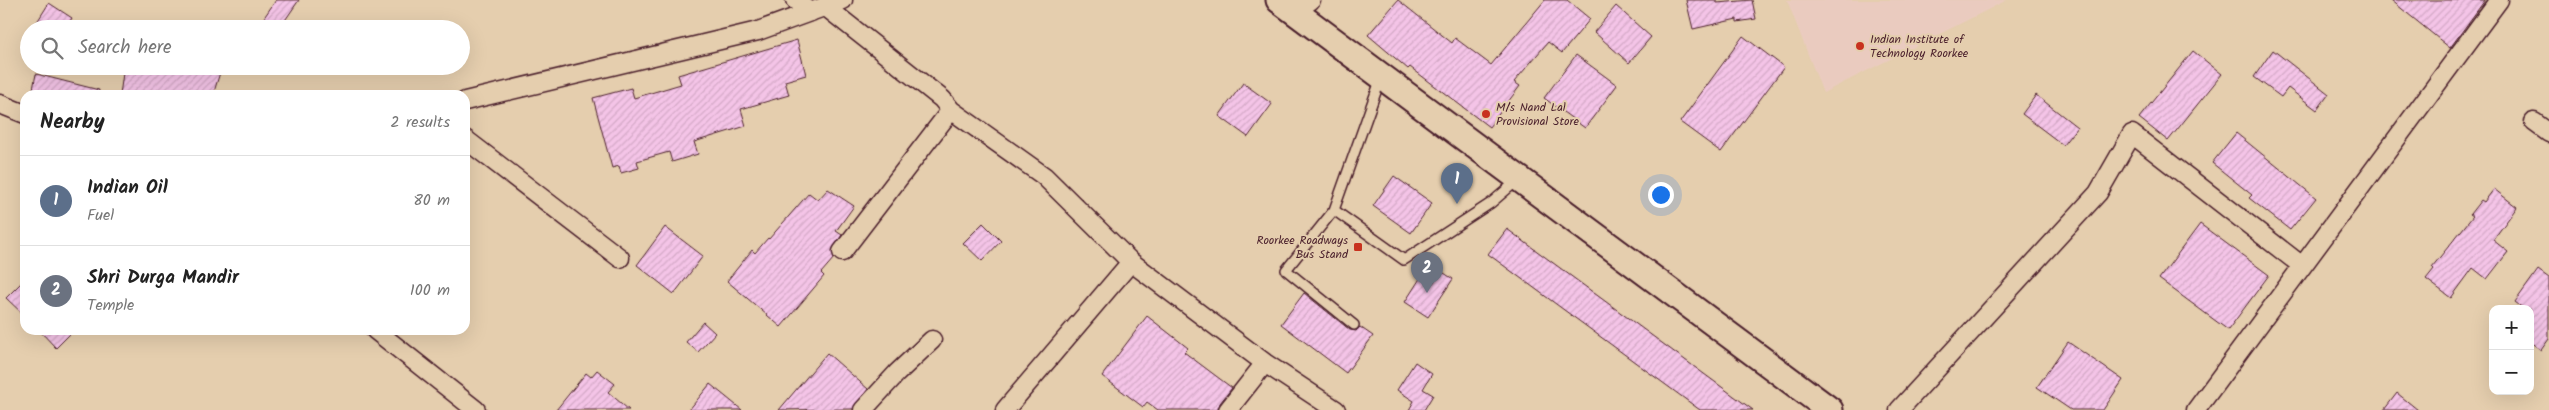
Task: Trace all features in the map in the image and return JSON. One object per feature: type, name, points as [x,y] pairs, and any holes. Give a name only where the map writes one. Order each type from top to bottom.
[{"type":"main road","points":[[1295,4],[1382,76],[1830,410]]},
{"type":"street","points":[[795,0],[818,10],[942,99],[951,110],[1044,176],[1130,262],[1265,363],[1336,410]]},
{"type":"street","points":[[470,100],[758,31],[843,0]]},
{"type":"street","points":[[2196,410],[2301,265],[2499,0]]},
{"type":"street","points":[[0,104],[20,112]]},
{"type":"street","points":[[842,252],[951,110]]},
{"type":"street","points":[[2534,122],[2549,133]]},
{"type":"street","points":[[1899,410],[2098,194],[2132,134],[2301,265]]},
{"type":"street","points":[[470,143],[620,258]]},
{"type":"street","points":[[1005,410],[1130,262]]},
{"type":"street","points":[[381,335],[476,410]]},
{"type":"street","points":[[863,410],[897,373],[932,340]]},
{"type":"street","points":[[1228,410],[1265,363]]},
{"type":"lane","points":[[1354,325],[1286,270],[1334,210],[1382,76]]},
{"type":"lane","points":[[1334,210],[1404,260],[1491,203],[1519,179]]},
{"type":"shaded area","name":"Indian Institute of Technology Roorkee","points":[[1787,0],[2007,0],[1823,93]]},
{"type":"building","points":[[276,0],[299,0],[285,20],[263,19]]},
{"type":"building","points":[[1398,0],[1452,43],[1455,38],[1491,65],[1545,0],[1567,0],[1590,19],[1562,53],[1548,42],[1514,82],[1520,86],[1489,127],[1410,67],[1408,69],[1368,35]]},
{"type":"building","points":[[1686,0],[1716,0],[1717,3],[1752,0],[1756,19],[1737,22],[1737,19],[1693,29]]},
{"type":"building","points":[[2391,0],[2485,0],[2450,48]]},
{"type":"building","points":[[49,3],[72,18],[71,20],[38,20]]},
{"type":"building","points":[[1616,6],[1651,37],[1629,63],[1594,32]]},
{"type":"building","points":[[1743,36],[1784,67],[1721,152],[1680,122]]},
{"type":"building","points":[[797,40],[806,75],[785,81],[789,95],[741,109],[746,126],[694,142],[698,154],[672,162],[669,152],[637,161],[639,168],[621,173],[619,166],[612,168],[593,98],[631,88],[634,98],[681,84],[678,75]]},
{"type":"building","points":[[2273,50],[2329,94],[2317,110],[2288,88],[2281,97],[2254,77]]},
{"type":"building","points":[[2193,51],[2222,74],[2168,141],[2139,118]]},
{"type":"building","points":[[1576,55],[1617,85],[1585,128],[1544,98]]},
{"type":"building","points":[[36,75],[40,75],[99,90],[37,90],[33,89]]},
{"type":"building","points":[[123,75],[219,75],[215,90],[121,90]]},
{"type":"building","points":[[1243,83],[1272,104],[1248,137],[1219,116]]},
{"type":"building","points":[[2036,95],[2077,127],[2063,145],[2022,114]]},
{"type":"building","points":[[2236,133],[2316,198],[2290,230],[2249,198],[2252,195],[2212,163]]},
{"type":"building","points":[[1394,176],[1432,203],[1411,233],[1373,206]]},
{"type":"building","points":[[828,189],[854,206],[836,231],[842,235],[832,250],[834,258],[821,273],[824,276],[781,327],[727,281],[752,250],[755,253],[769,239],[809,193],[818,200]]},
{"type":"building","points":[[2494,189],[2517,207],[2493,240],[2508,252],[2487,279],[2473,268],[2451,298],[2426,279],[2434,269],[2432,267],[2473,216],[2470,214],[2481,200],[2484,202]]},
{"type":"building","points":[[983,223],[1001,241],[982,261],[963,243]]},
{"type":"building","points":[[2200,224],[2269,275],[2228,330],[2159,279]]},
{"type":"building","points":[[665,227],[703,256],[674,294],[637,265]]},
{"type":"building","points":[[1507,229],[1753,410],[1700,410],[1488,254]]},
{"type":"building","points":[[2538,270],[2549,278],[2549,339],[2541,350],[2534,345],[2534,305],[2519,305],[2515,302]]},
{"type":"building","points":[[1441,271],[1453,279],[1428,317],[1405,302],[1421,277],[1433,283]]},
{"type":"building","points":[[20,284],[20,311],[6,298]]},
{"type":"building","points":[[1304,293],[1350,330],[1356,331],[1360,327],[1373,336],[1346,373],[1281,324]]},
{"type":"building","points":[[1147,316],[1188,348],[1184,352],[1232,388],[1220,403],[1218,410],[1158,410],[1147,402],[1143,407],[1102,376]]},
{"type":"building","points":[[703,322],[715,333],[698,352],[686,342]]},
{"type":"building","points":[[44,335],[69,335],[56,348]]},
{"type":"building","points":[[2068,342],[2123,380],[2103,410],[2071,410],[2037,387]]},
{"type":"building","points":[[827,353],[868,389],[853,409],[779,410]]},
{"type":"building","points":[[1415,362],[1432,374],[1423,389],[1433,395],[1424,410],[1409,410],[1414,401],[1397,390]]},
{"type":"building","points":[[597,370],[615,384],[608,392],[629,410],[556,410],[586,373],[591,377]]},
{"type":"building","points":[[710,384],[742,410],[689,410]]},
{"type":"building","points":[[2397,393],[2418,410],[2384,410]]},
{"type":"place","name":"Indian Institute of Technology Roorkee","points":[[1860,46]]},
{"type":"place","name":"M/s Nand Lal Provisional Store","points":[[1486,114]]},
{"type":"place","name":"Indian Oil","points":[[1457,204]]},
{"type":"place","name":"Roorkee Roadways Bus Stand","points":[[1358,247]]},
{"type":"place","name":"Shri Durga Mandir","points":[[1427,293]]}]
